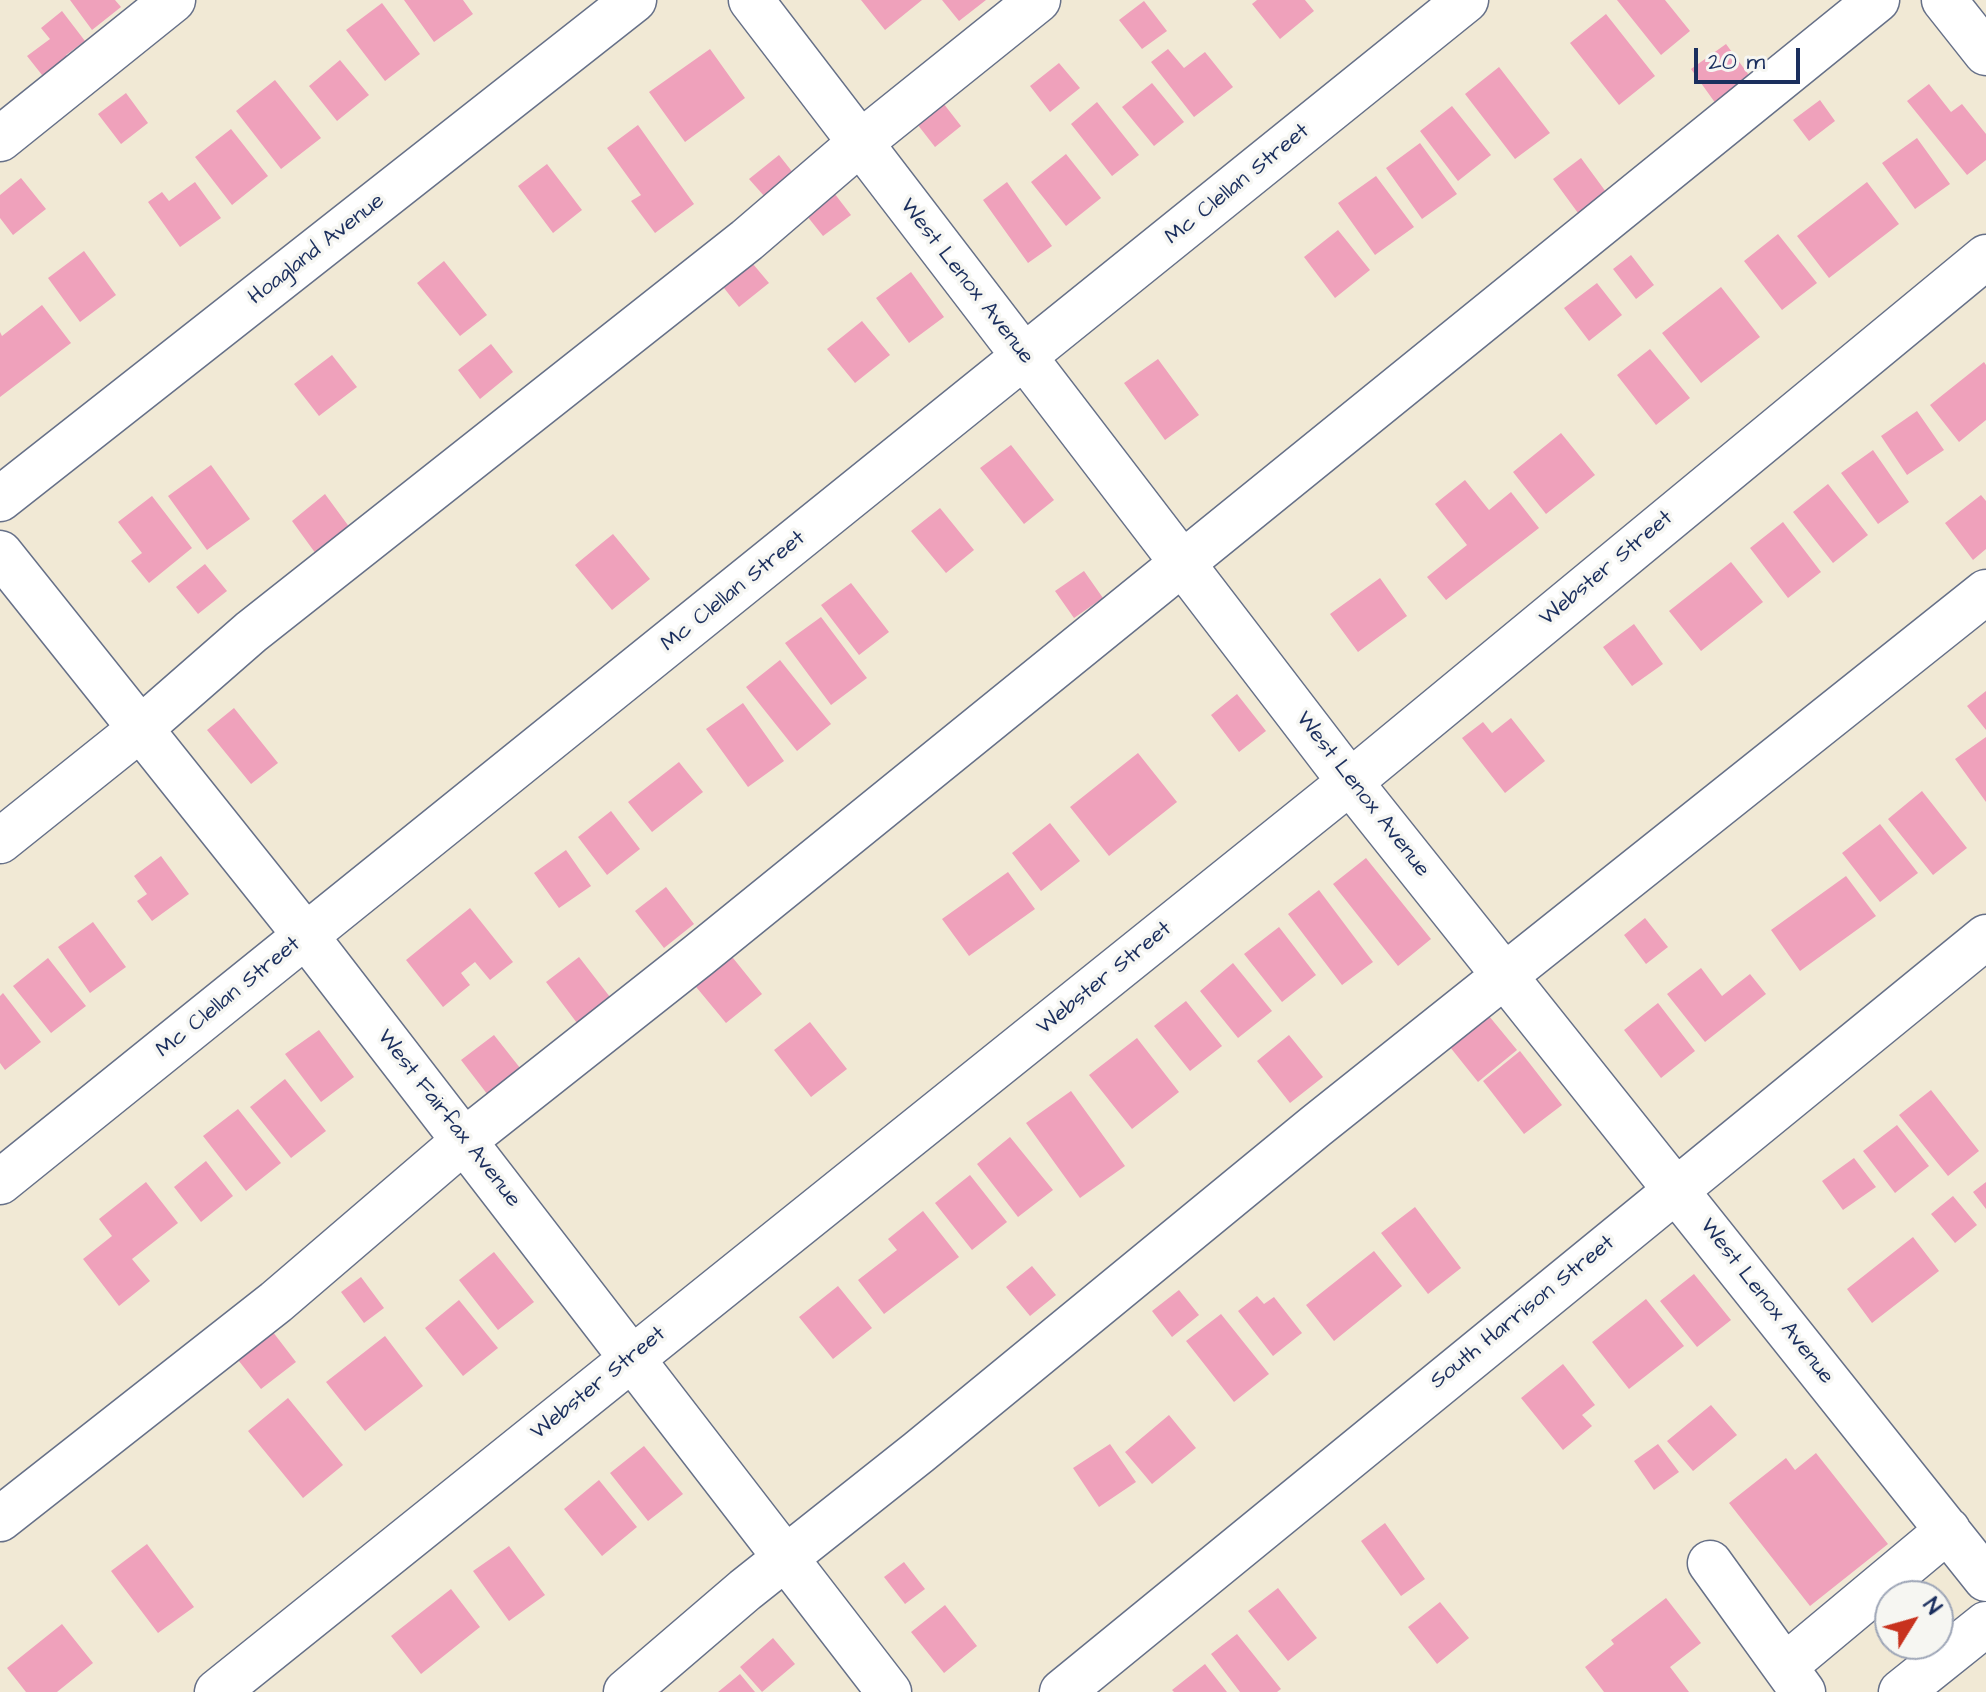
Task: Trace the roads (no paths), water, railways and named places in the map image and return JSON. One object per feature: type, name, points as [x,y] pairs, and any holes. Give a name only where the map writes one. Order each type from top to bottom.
[{"type":"street","points":[[0,139],[173,0]]},
{"type":"street","name":"Hoagland Avenue","points":[[0,499],[634,0]]},
{"type":"street","name":"West Lenox Avenue","points":[[751,0],[1350,782],[1986,1579]]},
{"type":"street","points":[[0,841],[140,729],[251,632],[747,240],[860,143],[1038,0]]},
{"type":"street","name":"Mc Clellan Street","points":[[0,1182],[1466,0]]},
{"type":"street","points":[[0,1519],[276,1302],[465,1140],[699,955],[1877,0]]},
{"type":"street","points":[[1944,0],[1986,53]]},
{"type":"street","name":"Webster Street","points":[[217,1692],[1350,782],[1986,257]]},
{"type":"street","name":"West Fairfax Avenue","points":[[0,553],[306,936],[889,1692]]},
{"type":"street","points":[[626,1692],[745,1590],[787,1559],[1316,1126],[1986,592]]},
{"type":"street","name":"South Harrison Street","points":[[1062,1692],[1986,937]]},
{"type":"street","points":[[1710,1563],[1794,1679],[1948,1530]]},
{"type":"street","points":[[1901,1692],[1986,1624]]}]
